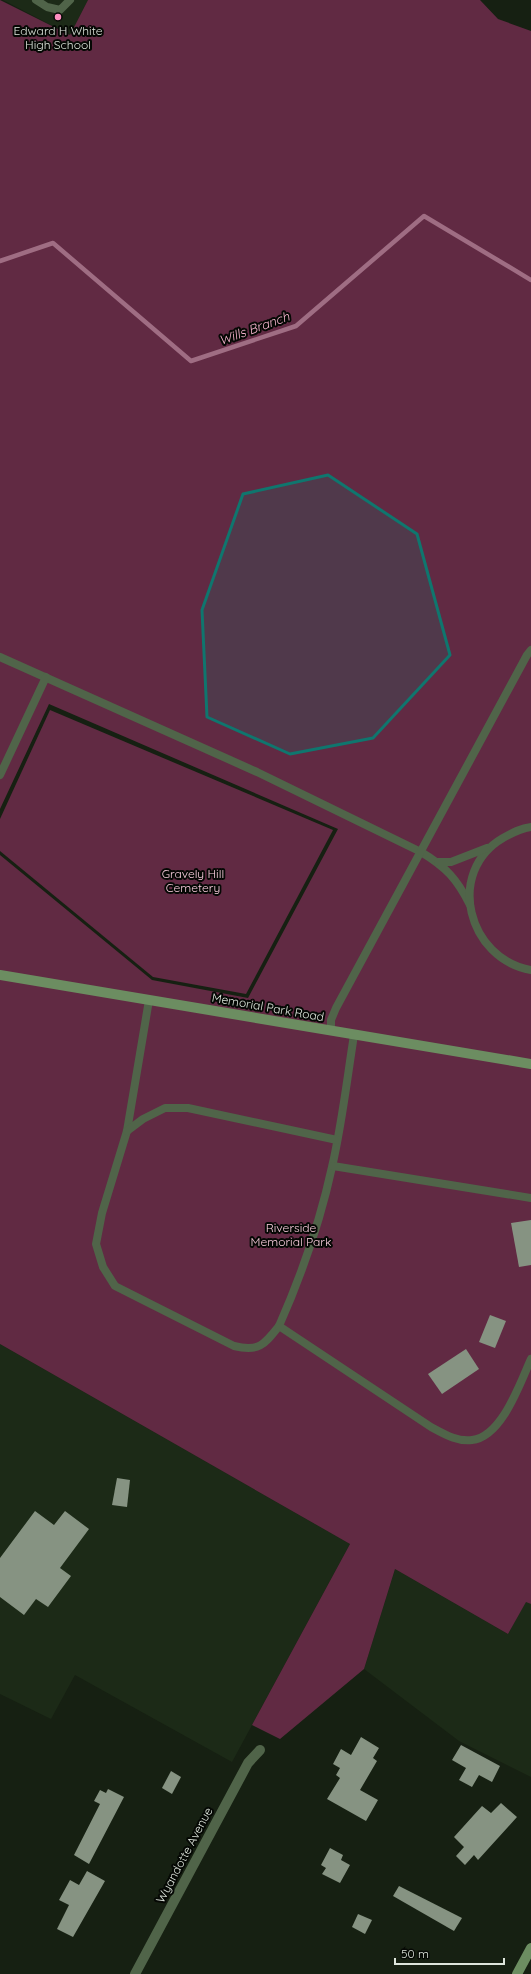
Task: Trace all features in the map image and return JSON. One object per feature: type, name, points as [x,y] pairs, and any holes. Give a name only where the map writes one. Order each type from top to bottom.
[{"type":"street","name":"Memorial Park Road","points":[[0,974],[531,1064]]},
{"type":"street","name":"Wyandotte Avenue","points":[[135,1974],[248,1763],[260,1750]]},
{"type":"street","points":[[517,1974],[531,1948]]},
{"type":"lane","points":[[36,0],[47,7],[60,10],[70,0]]},
{"type":"lane","points":[[331,1031],[331,1020],[336,1008],[527,654],[531,650]]},
{"type":"lane","points":[[0,657],[257,772],[421,852],[438,862],[452,875],[470,905]]},
{"type":"lane","points":[[0,775],[46,677]]},
{"type":"lane","points":[[438,862],[452,862],[488,848],[512,833],[529,826]]},
{"type":"lane","points":[[488,848],[478,862],[472,877],[469,896],[470,905],[478,930],[487,945],[509,963],[531,970]]},
{"type":"lane","points":[[150,1000],[127,1131],[102,1213],[96,1244],[103,1268],[115,1286],[234,1346],[249,1350],[261,1346],[279,1326],[298,1284],[315,1232],[333,1166],[354,1035]]},
{"type":"lane","points":[[127,1131],[144,1119],[165,1108],[188,1108],[337,1140]]},
{"type":"lane","points":[[333,1166],[531,1198]]},
{"type":"lane","points":[[279,1326],[431,1427],[452,1438],[472,1440],[487,1434],[500,1422],[531,1359]]},
{"type":"highlighted area","points":[[328,475],[417,534],[450,655],[373,738],[290,754],[207,717],[202,610],[243,494]]},
{"type":"shaded area","name":"Edward H White High School","points":[[3,0],[88,0],[70,35]]},
{"type":"shaded area","points":[[0,1344],[350,1544],[232,1762],[75,1675],[51,1719],[0,1694]]},
{"type":"shaded area","points":[[395,1569],[508,1634],[526,1601],[531,1604],[531,1777],[459,1741],[364,1669]]},
{"type":"green space","name":"Riverside Memorial Park","points":[[0,0],[70,35],[88,0],[480,0],[498,19],[531,31],[531,1604],[526,1602],[508,1634],[395,1569],[364,1669],[280,1739],[252,1725],[350,1544],[0,1344],[0,855],[152,980],[248,998],[338,829],[49,704],[0,809]]},
{"type":"green space","name":"Gravely Hill Cemetery","points":[[50,710],[333,830],[246,994],[153,977],[0,851],[0,819]]},
{"type":"building","points":[[531,1220],[531,1265],[519,1267],[511,1223]]},
{"type":"building","points":[[490,1315],[506,1321],[495,1348],[479,1342]]},
{"type":"building","points":[[466,1349],[479,1369],[442,1394],[428,1374]]},
{"type":"building","points":[[117,1478],[130,1480],[127,1507],[112,1505]]},
{"type":"building","points":[[35,1511],[54,1525],[65,1511],[89,1529],[60,1568],[71,1576],[48,1607],[36,1599],[24,1615],[0,1597],[0,1558]]},
{"type":"building","points":[[361,1737],[379,1748],[373,1758],[377,1761],[360,1790],[378,1800],[366,1821],[327,1799],[340,1778],[336,1775],[340,1768],[333,1764],[341,1749],[351,1755]]},
{"type":"building","points":[[461,1745],[500,1766],[492,1782],[479,1775],[472,1787],[459,1780],[466,1768],[452,1760]]},
{"type":"building","points":[[171,1771],[181,1777],[172,1794],[162,1788]]},
{"type":"building","points":[[108,1789],[124,1797],[89,1864],[74,1855],[100,1804],[94,1801],[100,1790],[106,1793]]},
{"type":"building","points":[[501,1803],[517,1817],[478,1860],[474,1855],[465,1865],[456,1856],[464,1847],[454,1837],[482,1806],[491,1813]]},
{"type":"building","points":[[330,1848],[343,1855],[341,1860],[350,1865],[340,1883],[322,1874],[326,1868],[321,1865]]},
{"type":"building","points":[[87,1871],[105,1881],[73,1937],[57,1929],[69,1905],[59,1900],[70,1880],[79,1885]]},
{"type":"building","points":[[399,1886],[462,1918],[454,1931],[393,1896]]},
{"type":"building","points":[[358,1914],[372,1920],[365,1934],[352,1927]]},
{"type":"waterway","name":"Wills Branch","points":[[0,261],[53,243],[191,361],[296,326],[424,216],[531,280]]},
{"type":"place","name":"Edward H White High School","points":[[58,17]]}]
